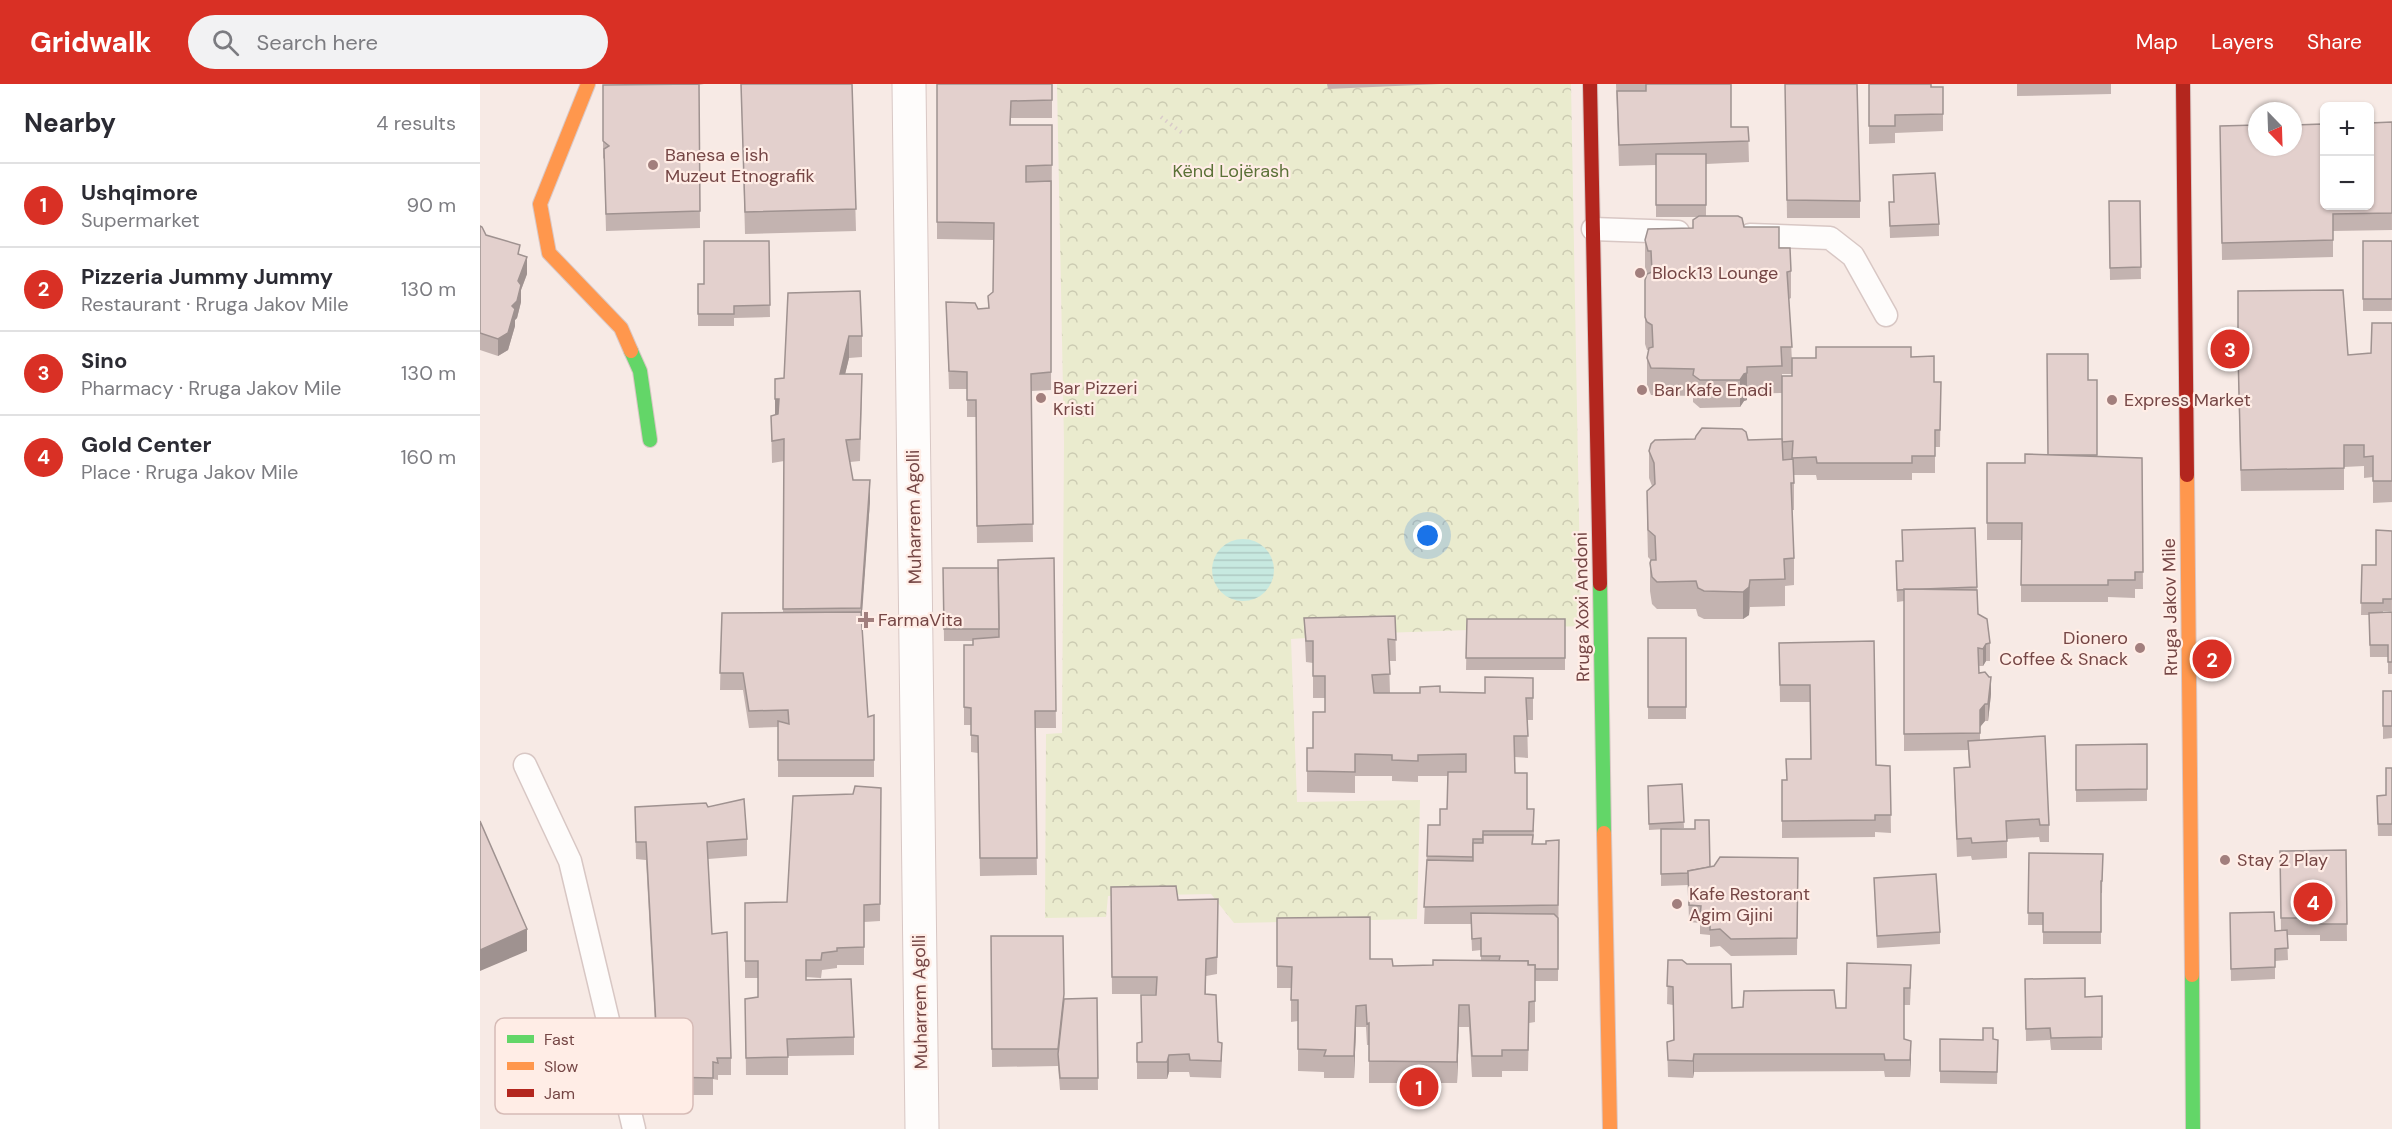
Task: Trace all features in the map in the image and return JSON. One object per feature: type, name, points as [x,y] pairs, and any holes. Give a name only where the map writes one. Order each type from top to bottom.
[{"type":"street","points":[[588,84],[540,204],[549,253],[621,328],[640,371],[650,441]]},
{"type":"street","name":"Muharrem Agolli","points":[[909,84],[922,1129]]},
{"type":"street","name":"Rruga Xoxi Andoni","points":[[1590,84],[1610,1129]]},
{"type":"street","name":"Rruga Jakov Mile","points":[[2183,84],[2193,1129]]},
{"type":"lane","points":[[1593,229],[1700,233]]},
{"type":"lane","points":[[1724,234],[1830,238],[1853,256],[1886,315]]},
{"type":"lane","points":[[525,765],[570,861],[607,1018]]},
{"type":"lane","points":[[630,1114],[634,1129]]},
{"type":"path","points":[[1161,117],[1185,135]]},
{"type":"green space","name":"Kënd Lojërash","points":[[1057,84],[1571,84],[1581,626],[1382,633],[1291,639],[1297,802],[1420,800],[1417,919],[1234,923],[1211,894],[1108,896],[1106,917],[1045,918],[1046,734],[1062,733],[1064,442]]},
{"type":"water","points":[[1243,539],[1255,541],[1265,548],[1272,558],[1274,570],[1272,582],[1265,592],[1255,599],[1243,601],[1231,599],[1221,592],[1214,582],[1212,570],[1214,558],[1221,548],[1231,541]]},
{"type":"building","name":"Banesa e ish Muzeut Etnografik","points":[[699,84],[700,211],[606,214],[604,149],[609,146],[603,141],[603,85]]},
{"type":"building","points":[[741,84],[852,84],[856,209],[745,212]]},
{"type":"building","points":[[937,84],[1052,84],[1052,100],[1011,101],[1010,125],[1052,125],[1052,165],[1026,166],[1026,182],[1051,181],[1051,372],[1031,374],[1033,524],[977,526],[976,400],[967,400],[967,372],[949,371],[946,302],[975,303],[978,309],[989,308],[988,296],[993,292],[994,223],[937,222]]},
{"type":"building","points":[[1646,84],[1731,84],[1731,127],[1748,127],[1749,141],[1619,145],[1617,91],[1646,91]]},
{"type":"building","points":[[1785,84],[1857,84],[1860,201],[1787,200]]},
{"type":"building","points":[[1869,84],[1931,84],[1931,87],[1943,87],[1943,114],[1895,115],[1895,126],[1869,126]]},
{"type":"building","points":[[2392,122],[2392,213],[2333,214],[2333,240],[2222,243],[2220,126],[2248,125],[2248,156],[2302,156],[2302,125],[2320,124],[2320,210],[2374,210],[2374,123]]},
{"type":"building","points":[[1656,154],[1706,154],[1706,205],[1656,205]]},
{"type":"building","points":[[1935,173],[1939,224],[1890,226],[1889,202],[1894,202],[1893,175]]},
{"type":"building","points":[[2109,201],[2140,201],[2141,267],[2110,268]]},
{"type":"building","points":[[1699,216],[1738,216],[1742,218],[1744,227],[1779,227],[1779,248],[1790,248],[1791,271],[1787,272],[1792,347],[1781,347],[1782,366],[1747,367],[1747,373],[1740,380],[1700,380],[1693,375],[1694,369],[1651,368],[1647,358],[1649,348],[1653,347],[1652,325],[1645,317],[1645,280],[1647,274],[1652,272],[1651,251],[1648,251],[1645,240],[1648,229],[1693,228],[1693,220]]},
{"type":"building","points":[[480,226],[486,235],[520,245],[518,254],[527,257],[518,281],[521,285],[517,301],[512,306],[515,309],[508,333],[498,339],[480,333]]},
{"type":"building","points":[[704,241],[769,241],[770,305],[734,306],[734,314],[698,314],[698,284],[704,284]]},
{"type":"building","points":[[2363,241],[2392,241],[2392,299],[2363,299]]},
{"type":"building","points":[[2343,290],[2348,355],[2371,353],[2372,323],[2392,323],[2392,481],[2373,481],[2373,456],[2364,457],[2364,445],[2344,445],[2344,468],[2241,470],[2238,354],[2243,348],[2243,343],[2238,339],[2238,291]]},
{"type":"building","points":[[860,291],[862,336],[849,336],[840,374],[862,374],[860,439],[846,440],[853,480],[870,480],[861,608],[783,609],[784,439],[772,441],[771,416],[778,414],[779,399],[775,399],[775,379],[784,378],[788,293]]},
{"type":"building","points":[[1816,347],[1911,347],[1911,357],[1934,356],[1934,382],[1941,382],[1940,430],[1935,430],[1935,456],[1912,456],[1912,463],[1817,463],[1816,457],[1792,458],[1793,441],[1782,442],[1782,376],[1792,376],[1792,358],[1816,358]]},
{"type":"building","points":[[2047,354],[2088,354],[2088,380],[2097,380],[2097,455],[2048,455]]},
{"type":"building","points":[[1702,428],[1742,429],[1746,432],[1748,440],[1782,439],[1783,460],[1793,459],[1794,483],[1791,483],[1794,558],[1784,559],[1785,579],[1750,580],[1749,587],[1743,592],[1704,591],[1698,588],[1696,581],[1657,582],[1652,577],[1650,563],[1651,560],[1656,560],[1655,536],[1648,530],[1647,491],[1655,484],[1654,463],[1649,451],[1651,444],[1655,440],[1695,439]]},
{"type":"building","points":[[2025,454],[2142,458],[2143,572],[2135,572],[2135,580],[2108,580],[2108,585],[2021,585],[2022,523],[1987,523],[1987,463],[2025,463]]},
{"type":"building","points":[[1975,528],[1977,587],[1897,590],[1896,561],[1903,561],[1902,530]]},
{"type":"building","points":[[2376,530],[2392,531],[2392,599],[2383,599],[2383,603],[2361,603],[2362,565],[2376,565]]},
{"type":"building","points":[[1054,558],[1056,711],[1035,711],[1037,858],[980,858],[978,736],[971,735],[971,708],[964,707],[964,645],[973,645],[973,639],[999,637],[998,560]]},
{"type":"building","points":[[943,568],[998,568],[999,629],[944,629]]},
{"type":"building","points":[[1904,589],[1977,590],[1978,614],[1987,619],[1990,643],[1986,644],[1983,649],[1978,648],[1979,673],[1985,672],[1991,677],[1988,704],[1980,710],[1980,733],[1904,734]]},
{"type":"building","points":[[861,612],[868,717],[874,715],[874,760],[778,760],[778,721],[789,724],[788,710],[749,711],[743,673],[720,673],[722,613]]},
{"type":"building","points":[[2392,612],[2392,662],[2388,662],[2388,645],[2370,645],[2369,613]]},
{"type":"building","points":[[1395,616],[1396,640],[1388,639],[1390,674],[1372,675],[1374,693],[1420,693],[1420,687],[1440,686],[1440,692],[1485,693],[1485,677],[1533,678],[1533,698],[1526,698],[1528,736],[1514,736],[1515,773],[1527,773],[1527,809],[1534,809],[1533,831],[1483,831],[1483,839],[1473,839],[1473,857],[1427,856],[1428,825],[1440,825],[1440,809],[1447,809],[1448,772],[1466,772],[1466,754],[1418,755],[1418,761],[1392,760],[1392,755],[1355,754],[1355,772],[1307,771],[1307,748],[1313,748],[1313,712],[1325,712],[1325,676],[1313,676],[1313,641],[1306,641],[1304,618]]},
{"type":"building","points":[[1467,619],[1565,619],[1565,658],[1466,658]]},
{"type":"building","points":[[1648,638],[1686,638],[1686,707],[1648,707]]},
{"type":"building","points":[[1874,641],[1876,765],[1890,766],[1891,815],[1875,815],[1875,820],[1782,821],[1782,780],[1787,780],[1786,759],[1811,759],[1810,685],[1780,685],[1779,643]]},
{"type":"building","points":[[2383,691],[2392,691],[2392,726],[2383,726]]},
{"type":"building","points":[[2045,736],[2049,825],[2040,825],[2039,819],[2006,821],[2007,841],[1972,843],[1971,838],[1957,839],[1954,768],[1970,767],[1968,741]]},
{"type":"building","points":[[2147,744],[2147,789],[2076,790],[2076,745]]},
{"type":"building","points":[[2386,768],[2392,768],[2392,824],[2378,824],[2377,796],[2386,795]]},
{"type":"building","points":[[1682,784],[1684,822],[1649,824],[1648,786]]},
{"type":"building","points":[[855,786],[881,788],[880,904],[864,905],[864,947],[837,948],[837,951],[822,953],[821,960],[806,960],[806,980],[851,979],[854,1037],[787,1039],[788,1057],[746,1058],[745,999],[758,997],[758,961],[745,961],[745,903],[787,902],[793,796],[853,794]]},
{"type":"building","points":[[744,799],[747,839],[707,842],[712,934],[727,932],[731,1058],[717,1058],[718,1063],[713,1062],[713,1078],[693,1078],[693,1018],[656,1018],[646,842],[636,842],[635,807],[706,803],[708,807]]},
{"type":"building","points":[[1695,820],[1709,820],[1710,867],[1688,871],[1688,873],[1661,874],[1661,829],[1695,829]]},
{"type":"building","points":[[480,821],[527,929],[480,950]]},
{"type":"building","points":[[1483,835],[1533,835],[1532,844],[1546,844],[1546,841],[1559,840],[1558,905],[1424,907],[1427,860],[1473,861],[1473,843],[1483,843]]},
{"type":"building","points":[[2346,850],[2347,924],[2320,924],[2320,918],[2281,918],[2280,851]]},
{"type":"building","points":[[2029,853],[2103,854],[2101,932],[2043,932],[2043,913],[2028,913]]},
{"type":"building","points":[[1720,857],[1798,858],[1797,938],[1731,939],[1720,929],[1710,930],[1710,918],[1700,917],[1701,906],[1689,905],[1688,871],[1714,866]]},
{"type":"building","points":[[1936,874],[1940,932],[1877,936],[1874,878]]},
{"type":"building","points":[[1176,886],[1178,900],[1218,899],[1217,957],[1206,959],[1205,994],[1216,995],[1218,1042],[1222,1043],[1221,1061],[1190,1060],[1189,1054],[1169,1055],[1167,1062],[1137,1062],[1137,1043],[1142,1042],[1141,995],[1156,995],[1157,977],[1112,977],[1111,887]]},
{"type":"building","points":[[2274,912],[2275,931],[2287,930],[2288,948],[2275,949],[2275,967],[2231,969],[2230,913]]},
{"type":"building","points":[[1471,913],[1554,914],[1558,918],[1558,969],[1535,969],[1535,965],[1528,965],[1528,961],[1499,961],[1500,956],[1481,956],[1481,938],[1472,939]]},
{"type":"building","points":[[1370,917],[1370,959],[1392,959],[1393,966],[1433,965],[1433,960],[1528,961],[1528,965],[1535,965],[1535,1001],[1529,1002],[1528,1050],[1502,1050],[1502,1056],[1472,1056],[1469,1005],[1459,1005],[1457,1062],[1369,1061],[1369,1023],[1367,1024],[1366,1005],[1356,1006],[1354,1056],[1324,1056],[1326,1050],[1298,1049],[1298,1000],[1291,1000],[1292,967],[1277,966],[1277,918]]},
{"type":"building","points":[[991,936],[1063,936],[1064,994],[1058,1049],[992,1049]]},
{"type":"building","points":[[1668,960],[1682,960],[1687,964],[1731,964],[1732,1008],[1743,1007],[1744,991],[1834,990],[1836,1008],[1846,1008],[1847,963],[1911,965],[1910,988],[1904,988],[1904,1039],[1911,1041],[1910,1060],[1885,1060],[1884,1054],[1694,1054],[1693,1061],[1668,1060],[1667,1042],[1674,1040],[1673,987],[1667,986]]},
{"type":"building","points":[[2085,978],[2085,997],[2102,996],[2102,1037],[2051,1038],[2050,1028],[2026,1029],[2025,979]]},
{"type":"building","points":[[1097,998],[1098,1078],[1060,1078],[1058,1054],[1064,999]]},
{"type":"building","points":[[1983,1028],[1993,1028],[1993,1039],[1998,1040],[1997,1072],[1940,1071],[1940,1039],[1983,1040]]},
{"type":"traffic: fast","points":[[631,351],[640,371],[650,440]]},
{"type":"traffic: fast","points":[[1600,584],[1604,833]]},
{"type":"traffic: fast","points":[[2192,975],[2193,1129]]},
{"type":"traffic: slow","points":[[588,84],[540,204],[549,253],[621,328],[631,351]]},
{"type":"traffic: slow","points":[[2187,475],[2192,975]]},
{"type":"traffic: slow","points":[[1604,833],[1610,1129]]},
{"type":"traffic: jam","points":[[1590,84],[1600,584]]},
{"type":"traffic: jam","points":[[2183,84],[2187,475]]},
{"type":"place","name":"Banesa e ish Muzeut Etnografik","points":[[653,165]]},
{"type":"place","name":"Block13 Lounge","points":[[1640,273]]},
{"type":"place","name":"Sino","points":[[2230,349]]},
{"type":"place","name":"Bar Kafe Enadi","points":[[1642,390]]},
{"type":"place","name":"Bar Pizzeri Kristi","points":[[1041,398]]},
{"type":"place","name":"Express Market","points":[[2112,400]]},
{"type":"place","name":"FarmaVita","points":[[866,620]]},
{"type":"place","name":"Dionero Coffee & Snack","points":[[2140,648]]},
{"type":"place","name":"Pizzeria Jummy Jummy","points":[[2212,659]]},
{"type":"place","name":"Stay 2 Play","points":[[2225,860]]},
{"type":"place","name":"Gold Center","points":[[2313,902]]},
{"type":"place","name":"Kafe Restorant Agim Gjini","points":[[1677,904]]},
{"type":"place","name":"Ushqimore","points":[[1419,1087]]}]
